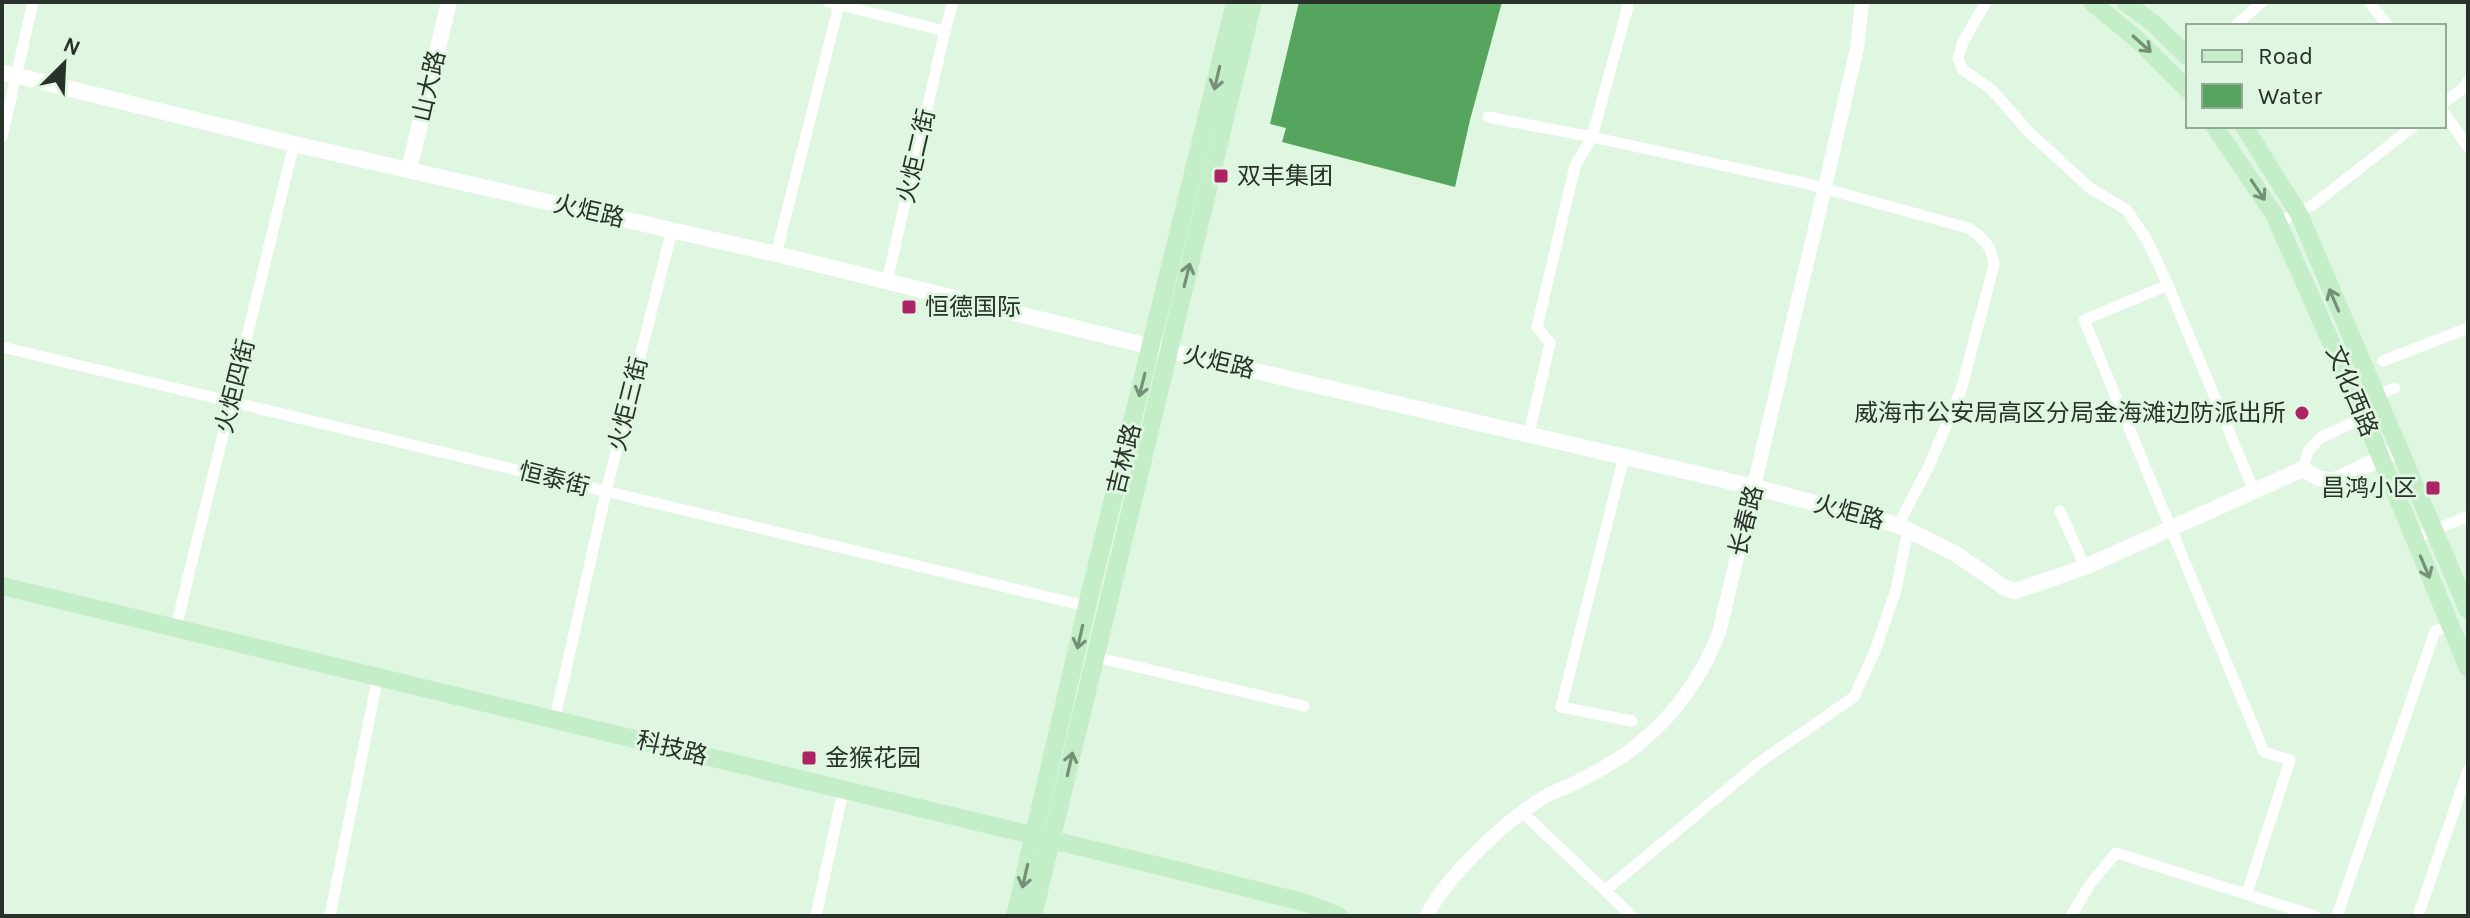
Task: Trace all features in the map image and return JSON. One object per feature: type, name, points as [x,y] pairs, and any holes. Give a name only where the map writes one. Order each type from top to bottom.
[{"type":"main road","name":"山大路","points":[[409,170],[449,2]]},
{"type":"main road","name":"吉林路","points":[[1015,916],[1043,838],[1095,657],[1235,2]]},
{"type":"main road","name":"吉林路","points":[[1033,916],[1043,838],[1087,607],[1253,2]]},
{"type":"main road","points":[[2092,2],[2184,77]]},
{"type":"main road","points":[[2125,2],[2154,24],[2186,55]]},
{"type":"main road","name":"火炬路","points":[[10,73],[294,144],[776,254],[1160,349],[1754,487],[1903,528],[1956,554],[2005,588],[2015,591],[2085,567],[2171,531],[2303,469]]},
{"type":"main road","name":"文化西路","points":[[2215,128],[2278,223],[2365,406],[2398,449],[2468,610]]},
{"type":"main road","name":"文化西路","points":[[2245,128],[2299,214],[2381,458],[2468,668]]},
{"type":"main road","points":[[2303,469],[2318,478],[2333,481],[2398,449]]},
{"type":"main road","name":"科技路","points":[[2,586],[1043,838],[1306,903],[1339,916]]},
{"type":"street","points":[[2,137],[10,73],[33,2]]},
{"type":"street","name":"火炬二街","points":[[887,281],[953,2]]},
{"type":"street","name":"长春路","points":[[1426,916],[1451,881],[1476,854],[1523,813],[1543,797],[1572,785],[1640,743],[1689,691],[1706,664],[1719,633],[1824,191],[1857,48],[1862,2]]},
{"type":"street","points":[[1986,2],[1963,42],[1958,59],[1963,70],[1991,89],[2029,132],[2090,188],[2127,210],[2148,242],[2168,285],[2254,491]]},
{"type":"street","points":[[2237,24],[2262,2]]},
{"type":"street","points":[[2369,2],[2386,24]]},
{"type":"street","points":[[776,254],[834,3],[945,31]]},
{"type":"street","points":[[1529,434],[1550,343],[1537,327],[1575,166],[1592,137],[1628,6]]},
{"type":"street","points":[[2446,102],[2468,81]]},
{"type":"street","points":[[2446,105],[2468,147]]},
{"type":"street","points":[[1488,117],[1804,183],[1824,191],[1968,228],[1983,237],[1993,254],[1994,265],[1961,390],[1903,528],[1896,590],[1875,651],[1854,697],[1779,747],[1607,889]]},
{"type":"street","points":[[2278,223],[2299,214],[2411,128]]},
{"type":"street","name":"火炬四街","points":[[176,627],[294,144]]},
{"type":"street","name":"火炬三街","points":[[555,718],[606,492],[672,230]]},
{"type":"street","points":[[2168,285],[2084,320],[2264,752],[2290,760],[2247,893]]},
{"type":"street","points":[[2383,361],[2468,328]]},
{"type":"street","name":"恒泰街","points":[[2,347],[1106,611]]},
{"type":"street","points":[[2303,469],[2308,451],[2320,438],[2395,388]]},
{"type":"street","points":[[1624,457],[1561,707],[1632,721]]},
{"type":"street","points":[[2060,511],[2085,567]]},
{"type":"street","points":[[2413,539],[2468,516]]},
{"type":"street","points":[[2337,916],[2435,631],[2450,626]]},
{"type":"street","points":[[1095,657],[1304,706]]},
{"type":"street","points":[[330,916],[378,676]]},
{"type":"street","points":[[2418,916],[2468,770]]},
{"type":"street","points":[[816,916],[843,791]]},
{"type":"street","points":[[1523,813],[1607,889],[1632,916]]},
{"type":"street","points":[[2071,916],[2090,884],[2116,853],[2315,916]]},
{"type":"water","points":[[1299,2],[1502,2],[1455,187],[1282,142],[1286,128],[1270,124]]},
{"type":"place","name":"双丰集团","points":[[1221,176]]},
{"type":"place","name":"恒德国际","points":[[909,307]]},
{"type":"place","name":"威海市公安局高区分局金海滩边防派出所","points":[[2302,413]]},
{"type":"place","name":"昌鸿小区","points":[[2433,488]]},
{"type":"place","name":"金猴花园","points":[[809,758]]}]
